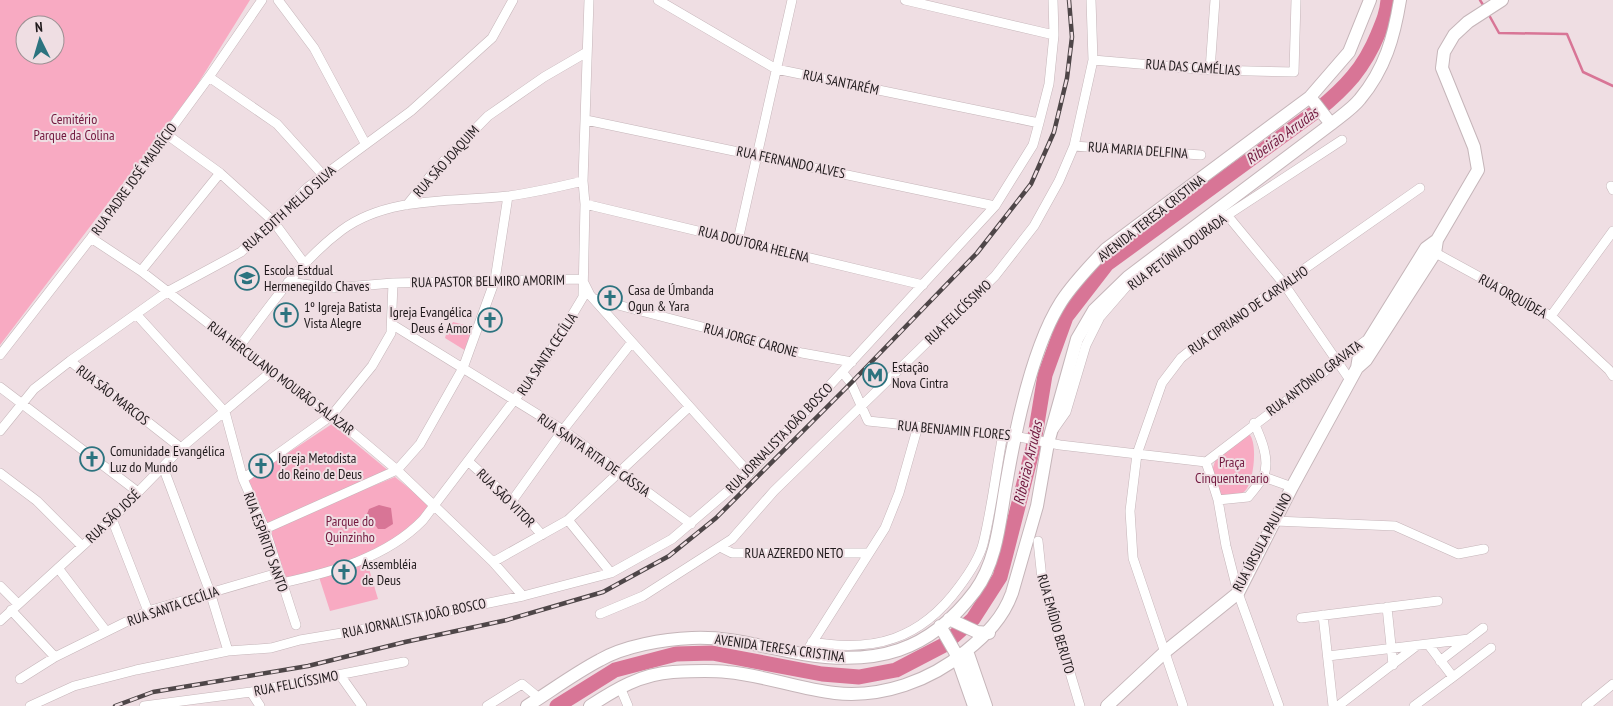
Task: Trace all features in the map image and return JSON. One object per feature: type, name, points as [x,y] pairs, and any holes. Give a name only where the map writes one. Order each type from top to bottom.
[{"type":"main road","name":"AVENIDA TERESA CRISTINA","points":[[526,706],[601,659],[648,644],[692,638],[722,639],[804,654],[863,659],[882,656],[921,639],[946,625],[976,590],[990,560],[996,505],[1003,465],[1046,334],[1061,303],[1081,276],[1106,249],[1311,98],[1349,52],[1370,0]]},
{"type":"main road","points":[[590,706],[620,687],[645,676],[672,672],[727,672],[835,693],[869,693],[911,683],[960,654],[983,632],[1008,603],[1012,593],[1037,506],[1047,439],[1077,339],[1094,310],[1128,276],[1360,100],[1377,74],[1395,34],[1400,0]]},
{"type":"main road","name":"RUA ÚRSULA PAULINO","points":[[1107,706],[1166,651],[1238,593],[1292,487],[1350,380],[1357,368],[1366,360],[1478,170],[1474,147],[1442,68],[1444,52],[1454,35],[1498,2]]},
{"type":"main road","points":[[1311,98],[1330,122]]},
{"type":"main road","name":"RUA ÚRSULA PAULINO","points":[[1357,368],[1359,356],[1374,332],[1433,247]]},
{"type":"main road","points":[[946,625],[983,632]]},
{"type":"main road","points":[[946,625],[986,706]]},
{"type":"main road","points":[[960,654],[974,706]]},
{"type":"street","name":"RUA PADRE JOSÉ MAURÍCIO","points":[[0,355],[91,238],[209,78],[262,0]]},
{"type":"street","points":[[278,0],[314,48],[365,143]]},
{"type":"street","name":"RUA EDITH MELLO SILVA","points":[[0,431],[34,389],[167,292],[241,252],[323,175],[411,111],[492,38],[513,0]]},
{"type":"street","name":"RUA SANTA CECÍLIA","points":[[282,583],[315,576],[368,558],[409,535],[469,462],[514,402],[547,357],[575,312],[582,297],[585,204],[582,181],[590,0]]},
{"type":"street","name":"RUA SANTARÉM","points":[[658,0],[776,69],[1039,123]]},
{"type":"street","points":[[738,240],[792,0]]},
{"type":"street","points":[[905,0],[1054,35]]},
{"type":"street","name":"RUA JORNALISTA JOÃO BOSCO","points":[[34,704],[74,686],[103,678],[228,651],[272,648],[300,640],[354,632],[523,596],[611,573],[672,539],[749,473],[995,206],[1033,145],[1049,84],[1054,35],[1053,0]]},
{"type":"street","name":"RUA FELICÍSSIMO","points":[[600,614],[643,596],[732,539],[774,491],[860,405],[995,276],[1034,226],[1059,181],[1074,146],[1093,60],[1091,0]]},
{"type":"street","points":[[1210,70],[1215,0]]},
{"type":"street","name":"RUA DAS CAMÉLIAS","points":[[1093,60],[1210,70],[1294,72],[1296,0]]},
{"type":"street","name":"RUA SÃO JOAQUIM","points":[[239,347],[288,282],[304,264],[343,229],[380,211],[407,205],[436,169],[488,116],[544,77],[587,52]]},
{"type":"street","points":[[209,78],[277,124],[323,175]]},
{"type":"street","name":"RUA FERNANDO ALVES","points":[[586,120],[756,154],[995,206]]},
{"type":"street","points":[[166,134],[220,173],[273,221],[304,264]]},
{"type":"street","name":"RUA PETÚNIA DOURADA","points":[[1047,439],[1066,412],[1086,345],[1100,317],[1126,287],[1174,250],[1342,140]]},
{"type":"street","name":"RUA MARIA DELFINA","points":[[1074,146],[1201,155]]},
{"type":"street","points":[[141,271],[220,173]]},
{"type":"street","points":[[407,205],[508,196],[582,181]]},
{"type":"street","name":"RUA CIPRIANO DE CARVALHO","points":[[1183,706],[1133,558],[1130,510],[1137,454],[1162,383],[1181,358],[1420,188]]},
{"type":"street","points":[[264,529],[397,470],[420,444],[463,368],[495,280],[508,196]]},
{"type":"street","name":"RUA DOUTORA HELENA","points":[[585,204],[923,285]]},
{"type":"street","points":[[1227,215],[1284,284],[1350,380]]},
{"type":"street","points":[[1551,316],[1613,231]]},
{"type":"street","name":"RUA HERCULANO MOURÃO SALAZAR","points":[[91,238],[141,271],[272,372],[332,415],[397,470],[434,505],[492,562],[523,596]]},
{"type":"street","name":"RUA ORQUÍDEA","points":[[1433,247],[1551,316],[1609,370],[1613,376]]},
{"type":"street","name":"RUA PASTOR BELMIRO AMORIM","points":[[288,282],[333,288],[393,283],[582,280],[594,298],[632,342],[749,473]]},
{"type":"street","points":[[243,479],[332,415],[372,366],[392,333],[393,283]]},
{"type":"street","name":"RUA JORGE CARONE","points":[[594,298],[802,353],[852,362]]},
{"type":"street","name":"RUA ESPÍRITO SANTO","points":[[137,315],[225,412],[243,479],[264,529],[296,625]]},
{"type":"street","name":"RUA SANTA RITA DE CÁSSIA","points":[[393,326],[463,368],[514,402],[563,430],[691,524]]},
{"type":"street","name":"RUA ANTÔNIO GRAVATA","points":[[1206,462],[1254,423],[1339,362],[1374,332]]},
{"type":"street","points":[[512,501],[563,430],[632,342]]},
{"type":"street","name":"RUA SÃO MARCOS","points":[[70,361],[181,448]]},
{"type":"street","name":"RUA SÃO JOSÉ","points":[[0,620],[112,519],[181,448],[272,372]]},
{"type":"street","points":[[843,372],[851,383],[860,405]]},
{"type":"street","points":[[0,387],[138,492]]},
{"type":"street","name":"RUA BENJAMIN FLORES","points":[[860,405],[868,421],[1047,439],[1137,454],[1206,462]]},
{"type":"street","points":[[492,562],[568,520],[690,407]]},
{"type":"street","points":[[1218,500],[1248,497],[1264,477],[1266,461],[1260,436],[1254,423]]},
{"type":"street","points":[[804,654],[885,528],[899,493],[918,426]]},
{"type":"street","name":"RUA SÃO VITOR","points":[[469,462],[512,501],[542,536]]},
{"type":"street","points":[[1206,462],[1218,500],[1226,546],[1238,593],[1279,706]]},
{"type":"street","points":[[163,467],[210,592],[228,651]]},
{"type":"street","points":[[0,473],[37,501],[82,546]]},
{"type":"street","points":[[1264,477],[1292,487]]},
{"type":"street","name":"AVENIDA TERESA CRISTINA","points":[[812,642],[839,647],[859,647],[897,639],[933,617],[952,597],[967,576],[982,545],[996,505]]},
{"type":"street","points":[[112,519],[148,611]]},
{"type":"street","points":[[568,520],[611,573]]},
{"type":"street","points":[[1275,521],[1395,526],[1458,554],[1484,549]]},
{"type":"street","name":"RUA EMÍDIO BERUTO","points":[[1038,541],[1042,579],[1080,706]]},
{"type":"street","name":"RUA AZEREDO NETO","points":[[720,547],[732,553],[869,553]]},
{"type":"street","points":[[975,561],[990,560]]},
{"type":"street","points":[[58,568],[106,631]]},
{"type":"street","name":"RUA SANTA CECÍLIA","points":[[20,679],[55,657],[148,611],[278,573]]},
{"type":"street","points":[[0,586],[14,607],[55,657]]},
{"type":"street","points":[[1301,618],[1438,601]]},
{"type":"street","points":[[1387,607],[1392,665]]},
{"type":"street","points":[[1323,615],[1333,706]]},
{"type":"street","points":[[1440,660],[1483,628]]},
{"type":"street","points":[[1328,656],[1469,639]]},
{"type":"street","points":[[1428,644],[1453,677]]},
{"type":"street","points":[[1338,706],[1415,646]]},
{"type":"street","points":[[1414,706],[1491,648]]},
{"type":"street","name":"RUA FELICÍSSIMO","points":[[144,706],[252,692],[404,662]]},
{"type":"street","points":[[340,675],[362,706]]},
{"type":"street","points":[[487,706],[522,684],[539,698]]},
{"type":"street","points":[[1586,706],[1613,684]]},
{"type":"street","points":[[620,687],[628,706]]},
{"type":"street","points":[[252,692],[260,706]]},
{"type":"green space","name":"Cemitério Parque da Colina","points":[[0,0],[250,0],[194,90],[0,345]]},
{"type":"green space","points":[[453,322],[469,326],[475,330],[466,351],[445,338]]},
{"type":"green space","points":[[332,424],[390,472],[266,525],[247,480]]},
{"type":"green space","name":"Praça Cinquentenario","points":[[1249,434],[1252,438],[1254,462],[1248,486],[1245,491],[1236,495],[1219,495],[1212,471],[1216,458]]},
{"type":"green space","name":"Parque do Quinzinho","points":[[395,477],[430,505],[406,533],[361,558],[283,580],[267,529]]},
{"type":"green space","points":[[367,562],[378,599],[330,611],[319,577]]},
{"type":"shaded area","points":[[379,505],[391,508],[393,524],[385,529],[378,529],[367,514],[369,509]]},
{"type":"waterway","name":"Ribeirão Arrudas","points":[[557,706],[615,670],[676,654],[712,653],[822,674],[859,677],[896,670],[944,645],[973,619],[1000,577],[1033,448],[1045,375],[1066,317],[1107,264],[1318,110],[1337,93],[1367,57],[1383,21],[1388,0]]},
{"type":"waterway","points":[[1480,0],[1485,8]]},
{"type":"waterway","points":[[1489,15],[1499,33],[1567,34],[1583,72],[1613,86]]},
{"type":"railway","points":[[115,706],[153,692],[308,666],[405,642],[507,620],[603,592],[669,556],[716,518],[851,383],[977,253],[1031,184],[1054,132],[1067,78],[1072,37],[1069,0]]},
{"type":"place","name":"Escola Estdual Hermenegildo Chaves","points":[[247,278]]},
{"type":"place","name":"Casa de Úmbanda Ogun & Yara","points":[[610,298]]},
{"type":"place","name":"1º Igreja Batista Vista Alegre","points":[[286,315]]},
{"type":"place","name":"Igreja Evangélica Deus é Amor","points":[[490,320]]},
{"type":"place","name":"Estação Nova Cintra","points":[[875,375]]},
{"type":"place","name":"Comunidade Evangélica Luz do Mundo","points":[[92,459]]},
{"type":"place","name":"Igreja Metodista do Reino de Deus","points":[[261,466]]},
{"type":"place","name":"Assembléia de Deus","points":[[344,572]]}]
